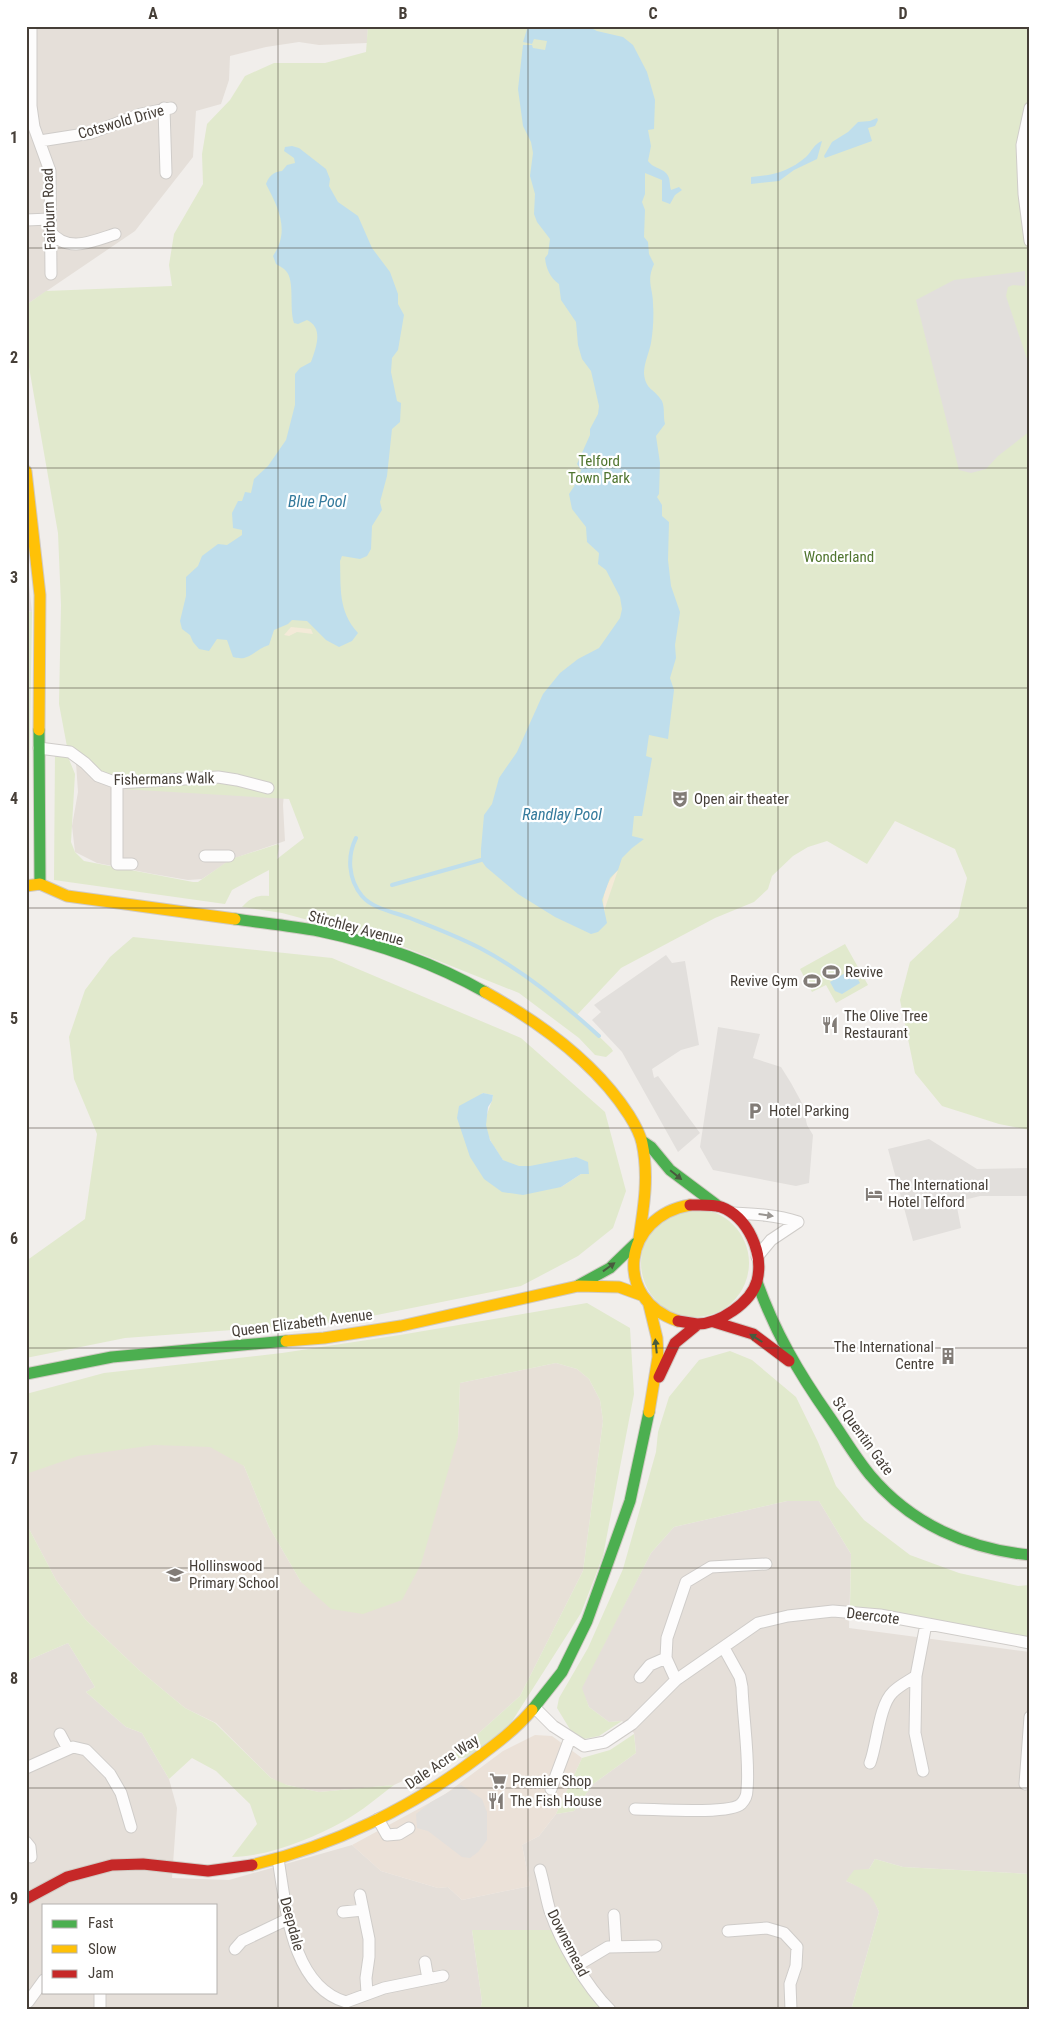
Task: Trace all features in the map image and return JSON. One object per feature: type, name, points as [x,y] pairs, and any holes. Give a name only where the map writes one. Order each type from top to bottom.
[{"type":"street","name":"Fairburn Road","points":[[31,26],[29,101],[34,127],[50,171],[51,274]]},
{"type":"street","name":"Cotswold Drive","points":[[40,141],[91,133],[142,114],[168,108],[166,172]]},
{"type":"street","points":[[1030,108],[1022,145],[1024,194],[1030,241]]},
{"type":"street","points":[[26,220],[50,218]]},
{"type":"street","points":[[50,230],[60,241],[72,245],[88,243],[115,234]]},
{"type":"street","points":[[26,472],[28,506],[40,595],[38,779],[40,884],[26,886]]},
{"type":"street","name":"Fishermans Walk","points":[[39,748],[70,752],[98,776],[117,784],[218,777],[245,781],[268,788]]},
{"type":"street","points":[[117,784],[112,864],[132,864]]},
{"type":"street","points":[[205,856],[229,856]]},
{"type":"street","name":"Stirchley Avenue","points":[[40,884],[67,896],[318,931],[380,946],[432,966],[475,986],[516,1009],[552,1035],[577,1056],[618,1098],[642,1141]]},
{"type":"street","points":[[642,1141],[651,1147],[670,1170],[720,1207],[733,1213],[768,1216],[798,1222],[771,1240],[757,1257]]},
{"type":"street","points":[[642,1141],[646,1193],[633,1260],[634,1276],[641,1294],[663,1316],[680,1323],[697,1325],[714,1322],[731,1314],[744,1301],[757,1282]]},
{"type":"street","points":[[638,1240],[657,1219],[676,1208],[690,1205],[720,1207]]},
{"type":"street","points":[[733,1213],[745,1225],[754,1240],[757,1257],[757,1282],[771,1320],[793,1364]]},
{"type":"street","name":"Queen Elizabeth Avenue","points":[[578,1286],[610,1268],[638,1240]]},
{"type":"street","name":"Queen Elizabeth Avenue","points":[[26,1374],[112,1357],[324,1338],[401,1326],[578,1286],[618,1287],[641,1294]]},
{"type":"street","name":"Dale Acre Way","points":[[26,1899],[60,1878],[110,1865],[141,1864],[209,1871],[233,1869],[278,1859],[378,1819],[420,1796],[459,1771],[508,1734],[535,1708],[556,1682],[582,1634],[624,1524],[639,1470],[654,1387],[658,1349],[650,1305]]},
{"type":"street","points":[[714,1322],[753,1334],[793,1364]]},
{"type":"street","name":"Dale Acre Way","points":[[654,1387],[675,1343],[697,1325]]},
{"type":"street","name":"St Quentin Gate","points":[[793,1364],[860,1462],[878,1484],[900,1505],[927,1524],[958,1540],[985,1549],[1030,1555]]},
{"type":"street","points":[[676,1680],[666,1658],[668,1638],[686,1582],[711,1568],[766,1564]]},
{"type":"street","name":"Deercote","points":[[535,1708],[553,1726],[584,1746],[605,1742],[632,1724],[676,1680],[758,1623],[788,1616],[833,1611],[880,1615],[1030,1643]]},
{"type":"street","points":[[923,1771],[915,1733],[916,1676],[926,1624]]},
{"type":"street","points":[[635,1809],[723,1810],[740,1805],[745,1799],[747,1791],[747,1764],[742,1687],[740,1677],[724,1648]]},
{"type":"street","points":[[640,1677],[650,1665],[666,1658]]},
{"type":"street","points":[[870,1763],[875,1750],[878,1724],[892,1692],[916,1676]]},
{"type":"street","points":[[1025,1784],[1030,1717]]},
{"type":"street","points":[[60,1734],[68,1750]]},
{"type":"street","points":[[552,1789],[570,1738]]},
{"type":"street","points":[[26,1768],[74,1747],[86,1750],[110,1774],[122,1793],[131,1826]]},
{"type":"street","points":[[378,1819],[387,1835],[399,1834],[410,1828]]},
{"type":"street","points":[[26,1842],[30,1847],[31,1856]]},
{"type":"street","name":"Deepdale","points":[[278,1859],[294,1945],[310,1976],[327,1994],[345,2006],[367,1993],[444,1976]]},
{"type":"street","name":"Downemead","points":[[540,1870],[551,1912],[578,1966],[610,2010]]},
{"type":"street","points":[[360,1895],[370,1949],[366,1978],[367,1993]]},
{"type":"street","points":[[343,1912],[362,1910]]},
{"type":"street","points":[[614,1915],[616,1947]]},
{"type":"street","points":[[236,1949],[242,1941],[288,1919]]},
{"type":"street","points":[[728,1931],[767,1928],[784,1932],[797,1948],[796,1966],[790,1984],[791,2010]]},
{"type":"street","points":[[578,1966],[608,1947],[656,1946]]},
{"type":"street","points":[[424,1962],[428,1979]]},
{"type":"street","points":[[28,2002],[42,1983]]},
{"type":"street","points":[[100,1994],[100,2010]]},
{"type":"shaded area","points":[[26,26],[368,26],[367,43],[319,45],[299,42],[266,47],[230,56],[229,80],[221,104],[196,111],[193,157],[135,231],[26,305]]},
{"type":"shaded area","points":[[1025,271],[1025,286],[1013,285],[1008,287],[1006,296],[1030,368],[1030,431],[998,456],[986,469],[971,473],[959,470],[916,300],[954,280]]},
{"type":"shaded area","points":[[26,559],[32,612],[26,611]]},
{"type":"shaded area","points":[[76,763],[284,794],[285,841],[232,859],[202,879],[188,880],[97,863],[75,852],[72,826],[78,792]]},
{"type":"shaded area","points":[[666,955],[672,963],[685,961],[699,1045],[681,1050],[652,1069],[654,1078],[658,1076],[700,1133],[678,1152],[622,1052],[592,1020],[601,1012],[594,1005]]},
{"type":"shaded area","name":"Hotel Parking","points":[[718,1027],[760,1034],[753,1058],[781,1067],[791,1083],[803,1105],[807,1125],[813,1135],[809,1183],[796,1186],[713,1170],[700,1147]]},
{"type":"shaded area","points":[[929,1139],[977,1169],[1030,1168],[1030,1196],[980,1196],[956,1202],[961,1228],[913,1241],[888,1149]]},
{"type":"shaded area","name":"Hollinswood Primary School","points":[[556,1363],[577,1369],[589,1379],[600,1400],[603,1421],[583,1571],[520,1696],[450,1759],[394,1785],[319,1792],[283,1784],[271,1778],[216,1723],[185,1708],[139,1670],[85,1619],[56,1580],[26,1523],[26,1420],[179,1401],[244,1466],[269,1527],[301,1582],[458,1437],[460,1383]]},
{"type":"shaded area","points":[[787,1501],[819,1501],[851,1554],[849,1628],[1030,1652],[1030,1874],[903,1867],[875,1859],[869,1869],[846,1881],[864,1889],[873,1898],[879,1912],[851,2010],[603,2010],[584,1988],[551,1930],[472,1930],[482,2002],[480,2010],[26,2010],[26,1715],[28,1714],[26,1709],[26,1667],[31,1659],[68,1643],[95,1687],[86,1692],[126,1727],[142,1733],[169,1779],[177,1808],[172,1878],[229,1880],[352,1845],[381,1871],[438,1888],[448,1887],[462,1900],[530,1886],[522,1845],[539,1836],[556,1814],[574,1811],[593,1784],[636,1753],[634,1733],[622,1721],[609,1722],[589,1707],[581,1688],[651,1553],[674,1527]]},
{"type":"shaded area","points":[[535,1735],[552,1736],[582,1758],[556,1814],[539,1836],[522,1845],[530,1886],[462,1900],[448,1887],[438,1888],[381,1871],[352,1845],[444,1795],[503,1751]]},
{"type":"shaded area","points":[[461,1785],[482,1799],[487,1812],[487,1840],[478,1852],[470,1858],[462,1857],[428,1831],[417,1828],[416,1814],[431,1802]]},
{"type":"green space","name":"Telford Town Park","points":[[368,26],[1030,26],[1030,1130],[999,1124],[942,1106],[915,1073],[900,1000],[910,962],[958,917],[967,878],[955,849],[895,821],[867,864],[827,841],[808,847],[793,856],[772,876],[768,889],[754,902],[715,918],[621,968],[577,1015],[611,1048],[613,1051],[606,1057],[595,1055],[579,1038],[519,993],[394,943],[282,913],[242,907],[254,898],[269,896],[269,870],[232,890],[225,904],[54,880],[55,751],[66,752],[75,774],[71,842],[75,852],[84,861],[198,882],[231,859],[278,844],[277,859],[304,838],[289,799],[122,789],[68,752],[59,704],[61,605],[58,533],[26,350],[26,305],[46,291],[172,286],[169,265],[174,234],[203,184],[202,154],[207,124],[230,100],[245,76],[274,63],[325,63],[366,52]]},
{"type":"green space","points":[[26,611],[32,612],[28,855],[26,855]]},
{"type":"green space","points":[[133,937],[332,958],[521,1038],[605,1112],[626,1191],[613,1228],[578,1256],[521,1286],[342,1322],[125,1338],[26,1358],[26,1261],[85,1219],[97,1134],[74,1079],[69,1037],[85,990],[110,957]],"holes":[[[482,1093],[493,1095],[486,1128],[491,1142],[503,1160],[511,1164],[529,1167],[576,1157],[581,1174],[561,1187],[470,1157]]]},
{"type":"green space","name":"Revive","points":[[845,944],[868,985],[836,1003],[826,985],[812,992],[800,969]]},
{"type":"green space","points":[[695,1209],[716,1213],[733,1225],[745,1242],[749,1263],[745,1284],[733,1301],[716,1313],[695,1317],[674,1313],[657,1301],[645,1284],[641,1263],[645,1242],[657,1225],[674,1213]]},
{"type":"green space","points":[[587,1303],[630,1328],[634,1394],[603,1556],[581,1613],[509,1726],[470,1757],[450,1759],[520,1696],[583,1571],[603,1421],[600,1400],[589,1379],[577,1369],[556,1363],[460,1383],[458,1437],[421,1564],[402,1600],[363,1614],[331,1609],[301,1582],[269,1527],[244,1466],[210,1447],[154,1445],[78,1456],[26,1474],[26,1394],[104,1373],[282,1353]]},
{"type":"green space","points":[[730,1351],[752,1360],[796,1397],[818,1442],[836,1486],[864,1520],[910,1555],[959,1573],[1018,1586],[1030,1585],[1030,1637],[850,1606],[851,1554],[819,1501],[787,1501],[674,1527],[651,1553],[582,1688],[589,1707],[609,1722],[622,1721],[599,1736],[584,1739],[571,1731],[557,1708],[559,1698],[588,1648],[623,1569],[656,1452],[658,1432],[669,1397],[699,1360]]},
{"type":"green space","points":[[26,1523],[56,1580],[85,1619],[139,1670],[185,1708],[215,1723],[271,1778],[287,1785],[319,1792],[394,1785],[351,1817],[318,1834],[275,1850],[232,1857],[257,1824],[250,1804],[216,1771],[192,1758],[169,1779],[142,1733],[126,1727],[86,1692],[95,1687],[68,1643],[31,1659],[26,1667]]},
{"type":"green space","points":[[634,1734],[636,1753],[593,1784],[574,1811],[556,1814],[582,1758],[610,1750]]},
{"type":"green space","points":[[875,1859],[903,1867],[1030,1874],[1030,2010],[851,2010],[879,1912],[867,1892],[846,1881],[854,1870],[869,1869]]},
{"type":"green space","points":[[472,1930],[551,1930],[584,1988],[603,2010],[480,2010],[482,2002]]},
{"type":"sand","points":[[291,627],[311,629],[313,634],[297,632],[289,636],[284,635]]},
{"type":"sand","points":[[618,870],[604,911],[603,899],[606,889]]},
{"type":"water","name":"Randlay Pool","points":[[528,26],[587,26],[597,31],[623,37],[633,45],[647,72],[655,100],[654,129],[648,130],[651,146],[648,161],[668,175],[671,190],[679,187],[682,190],[675,195],[670,204],[662,201],[662,180],[645,173],[645,194],[642,202],[645,210],[644,237],[648,242],[649,254],[654,264],[650,275],[653,298],[653,329],[644,373],[646,383],[662,401],[664,409],[665,424],[656,436],[660,463],[659,494],[657,497],[662,505],[662,516],[669,522],[668,560],[671,586],[680,612],[675,645],[676,658],[670,678],[674,690],[668,739],[649,735],[646,756],[652,758],[642,816],[634,816],[632,836],[644,839],[622,858],[618,870],[610,878],[602,900],[607,923],[598,932],[591,934],[555,917],[518,894],[486,867],[481,860],[484,815],[492,804],[499,778],[517,752],[543,694],[560,673],[578,659],[599,648],[620,618],[622,609],[620,597],[606,570],[598,564],[599,553],[587,542],[586,527],[572,509],[569,494],[575,485],[570,481],[573,475],[580,474],[581,470],[577,464],[590,435],[590,429],[598,414],[599,406],[591,371],[582,359],[578,345],[576,322],[561,300],[559,284],[551,276],[546,265],[545,258],[548,254],[550,239],[537,222],[534,214],[535,194],[530,176],[533,153],[531,142],[523,126],[518,89],[523,45],[532,45],[533,48],[545,50],[547,41],[534,39],[532,44],[523,42]]},
{"type":"water","points":[[877,118],[875,126],[868,128],[872,141],[825,158],[824,156],[832,142],[848,132],[858,122]]},
{"type":"water","points":[[822,141],[817,159],[794,170],[779,181],[751,184],[751,177],[774,174],[793,166],[806,157]]},
{"type":"water","name":"Blue Pool","points":[[285,147],[299,148],[326,169],[330,179],[329,186],[338,202],[358,216],[372,248],[390,272],[398,294],[398,304],[404,315],[398,350],[392,358],[391,372],[397,401],[401,403],[400,422],[392,429],[387,476],[380,502],[382,510],[372,526],[371,549],[367,556],[360,559],[342,556],[340,561],[344,608],[358,633],[352,641],[339,647],[326,640],[307,621],[292,620],[288,624],[274,630],[269,645],[248,657],[239,658],[233,657],[227,640],[217,639],[209,651],[199,649],[190,635],[182,629],[180,621],[186,596],[186,577],[198,566],[202,556],[218,544],[227,545],[242,535],[242,530],[233,528],[232,513],[238,501],[242,501],[245,492],[251,493],[254,479],[268,466],[286,440],[295,405],[295,374],[300,368],[311,362],[316,345],[317,333],[316,328],[312,324],[307,320],[298,324],[294,323],[289,275],[276,264],[273,256],[281,238],[282,229],[275,202],[266,184],[268,179],[276,172],[282,171],[287,165],[295,163],[294,158],[284,151]]},
{"type":"water","points":[[852,969],[860,983],[842,994],[835,991],[830,982]]},
{"type":"water","points":[[483,1093],[493,1095],[488,1107],[486,1125],[490,1140],[503,1160],[519,1166],[530,1166],[576,1157],[588,1162],[589,1174],[581,1174],[561,1187],[523,1195],[502,1192],[484,1179],[470,1157],[457,1118],[459,1106]]},
{"type":"waterway","points":[[356,838],[351,852],[350,867],[354,882],[362,896],[378,907],[454,936],[496,957],[542,988],[599,1036]]},
{"type":"waterway","points":[[392,885],[481,860]]},
{"type":"traffic: fast","points":[[39,730],[40,884]]},
{"type":"traffic: fast","points":[[235,919],[319,931],[383,948],[446,972],[485,992]]},
{"type":"traffic: fast","points":[[642,1141],[651,1147],[670,1170],[718,1206]]},
{"type":"traffic: fast","points":[[579,1285],[610,1268],[636,1243]]},
{"type":"traffic: fast","points":[[757,1282],[780,1335],[807,1384],[859,1461],[886,1492],[922,1520],[942,1531],[985,1547],[1030,1555]]},
{"type":"traffic: fast","points":[[26,1374],[112,1357],[286,1341]]},
{"type":"traffic: fast","points":[[532,1710],[562,1672],[587,1621],[630,1501],[649,1412]]},
{"type":"traffic: slow","points":[[26,471],[40,595],[39,730]]},
{"type":"traffic: slow","points":[[26,886],[40,884],[67,896],[235,919]]},
{"type":"traffic: slow","points":[[485,992],[526,1016],[583,1061],[600,1078],[629,1115],[641,1139],[645,1167],[644,1202],[639,1238]]},
{"type":"traffic: slow","points":[[678,1321],[657,1310],[643,1295],[635,1278],[634,1259],[639,1241],[651,1225],[668,1212],[690,1205]]},
{"type":"traffic: slow","points":[[286,1341],[324,1338],[401,1326],[578,1286],[619,1287],[641,1295]]},
{"type":"traffic: slow","points":[[649,1305],[657,1338],[658,1357],[649,1412]]},
{"type":"traffic: slow","points":[[252,1865],[282,1857],[341,1836],[398,1809],[452,1776],[499,1742],[532,1710]]},
{"type":"traffic: jam","points":[[678,1321],[697,1324],[706,1323],[733,1311],[754,1289],[759,1270],[756,1248],[752,1237],[739,1219],[721,1207],[690,1205]]},
{"type":"traffic: jam","points":[[714,1322],[753,1334],[789,1361]]},
{"type":"traffic: jam","points":[[659,1377],[675,1343],[697,1325]]},
{"type":"traffic: jam","points":[[26,1899],[67,1877],[112,1865],[143,1864],[208,1871],[252,1865]]},
{"type":"place","name":"Open air theater","points":[[680,799]]},
{"type":"place","name":"Revive","points":[[831,972]]},
{"type":"place","name":"Revive Gym","points":[[812,981]]},
{"type":"place","name":"The Olive Tree Restaurant","points":[[830,1025]]},
{"type":"place","name":"Hotel Parking","points":[[755,1111]]},
{"type":"place","name":"The International Hotel Telford","points":[[874,1194]]},
{"type":"place","name":"The International Centre","points":[[948,1356]]},
{"type":"place","name":"Hollinswood Primary School","points":[[175,1575]]},
{"type":"place","name":"Premier Shop","points":[[498,1781]]},
{"type":"place","name":"The Fish House","points":[[496,1801]]},
{"type":"park label","name":"Wonderland","points":[[839,557]]}]
